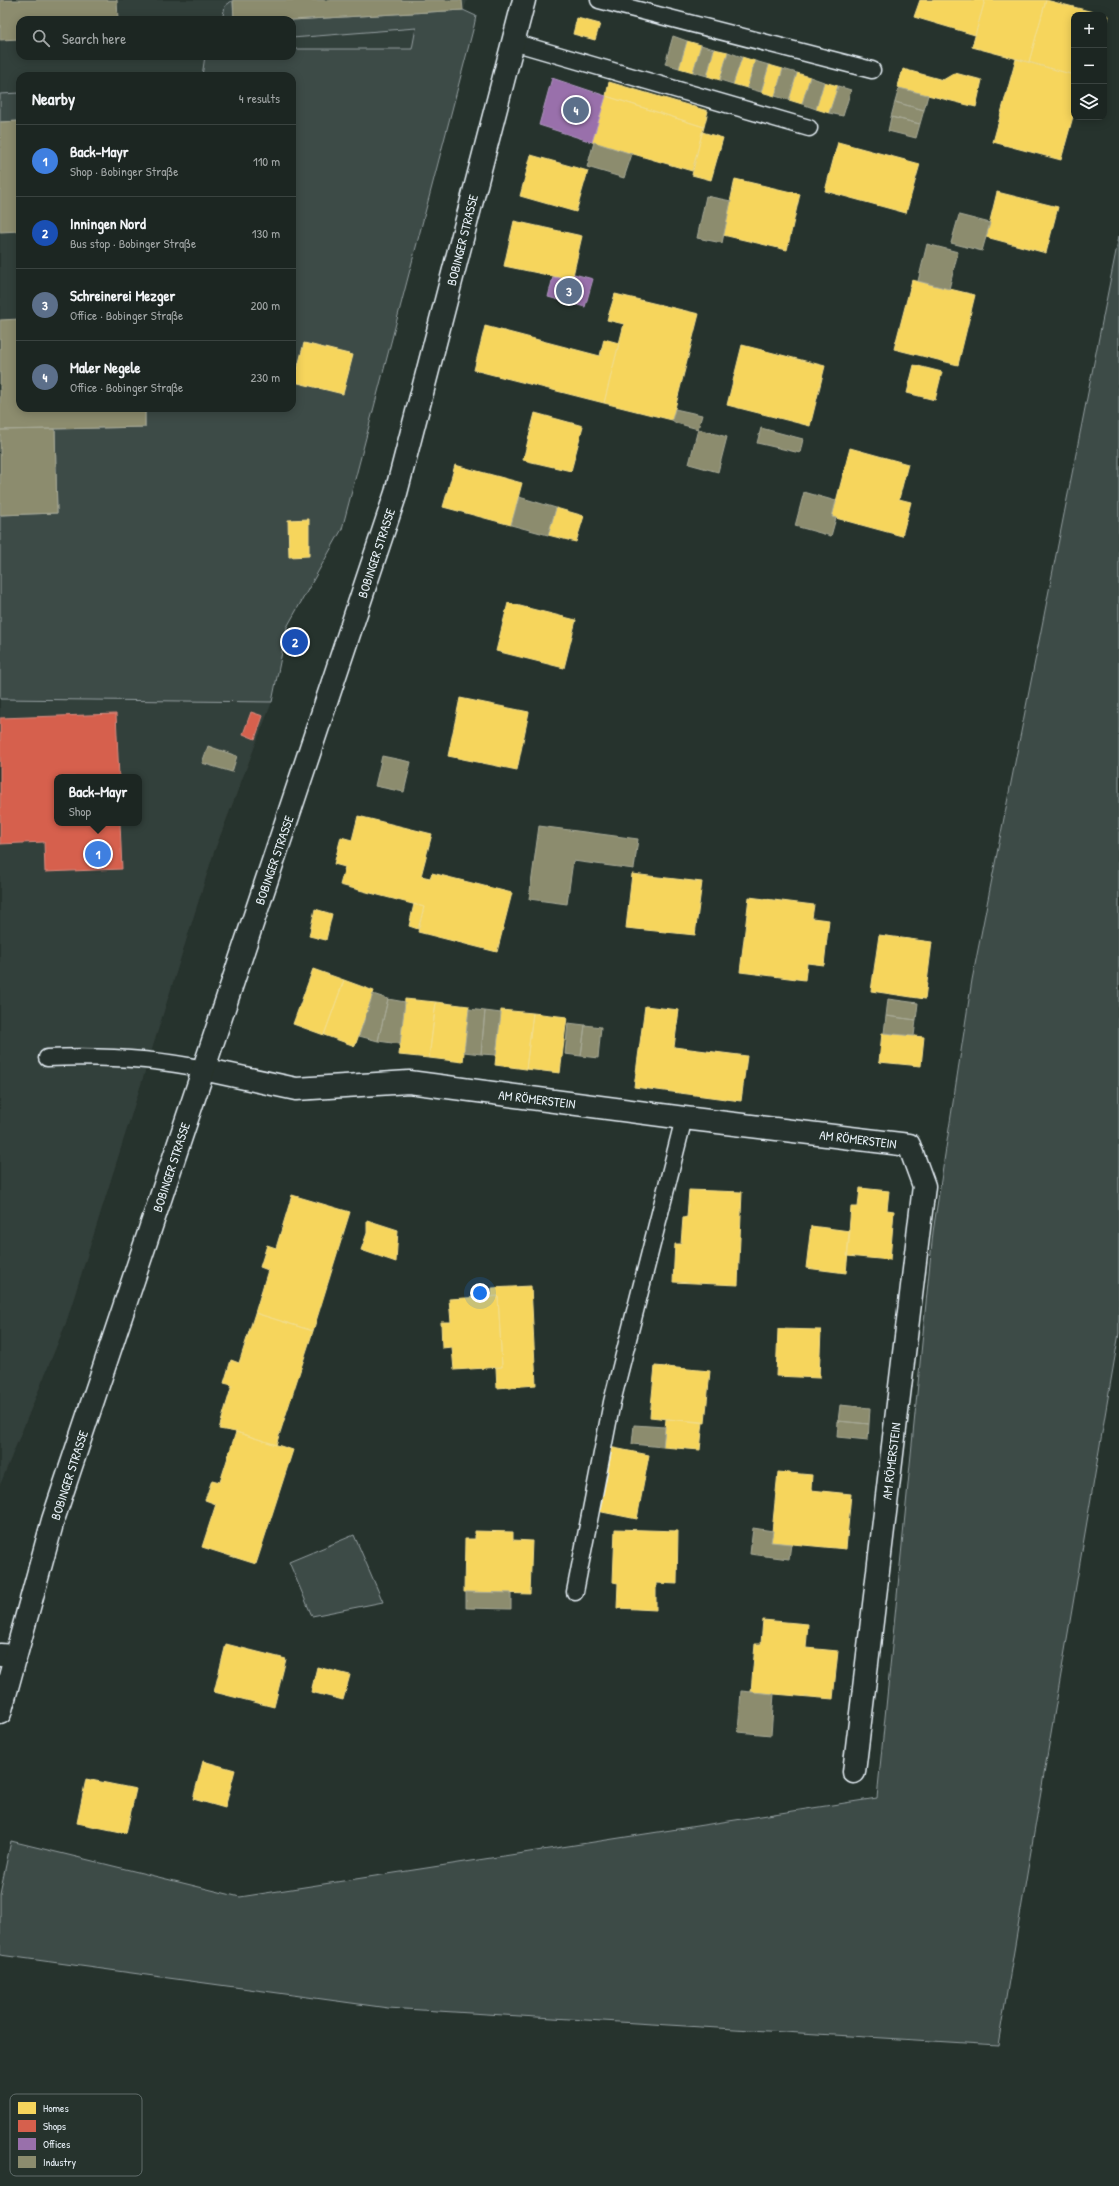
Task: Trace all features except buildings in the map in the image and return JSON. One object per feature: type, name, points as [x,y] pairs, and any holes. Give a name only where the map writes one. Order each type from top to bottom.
[{"type":"main road","name":"BOBINGER STRASSE","points":[[0,1713],[8,1655],[396,493],[524,0]]},
{"type":"main road","name":"AM RÖMERSTEIN","points":[[203,1069],[296,1089],[409,1082],[684,1118],[909,1145],[924,1186],[854,1772]]},
{"type":"lane","points":[[599,0],[872,70]]},
{"type":"lane","points":[[513,42],[809,128]]},
{"type":"lane","points":[[47,1058],[82,1057],[170,1062],[203,1069]]},
{"type":"lane","points":[[574,1592],[612,1402],[684,1118]]},
{"type":"shaded area","points":[[0,0],[467,0],[378,288],[296,86],[296,72],[16,72],[16,412],[226,412],[192,697],[272,702],[214,852],[66,1323],[0,1485]]},
{"type":"shaded area","points":[[233,0],[234,16],[223,16],[225,6]]},
{"type":"shaded area","points":[[463,10],[476,16],[342,529],[287,627],[272,702],[0,699],[0,515],[57,513],[55,429],[145,427],[145,412],[296,412],[296,72],[203,72],[204,60],[296,60],[296,49],[412,49],[416,28],[296,38],[296,20]]},
{"type":"shaded area","points":[[16,93],[16,121],[0,122],[0,94]]},
{"type":"shaded area","points":[[1119,236],[1119,1333],[998,2045],[388,2008],[0,1955],[0,1893],[11,1841],[240,1897],[877,1798],[933,1232],[972,980]]},
{"type":"shaded area","points":[[354,1535],[383,1602],[312,1616],[289,1562]]},
{"type":"place","name":"Maler Negele","points":[[576,110]]},
{"type":"place","name":"Schreinerei Mezger","points":[[569,291]]},
{"type":"place","name":"Inningen Nord","points":[[295,642]]},
{"type":"place","name":"Back-Mayr","points":[[98,854]]}]
